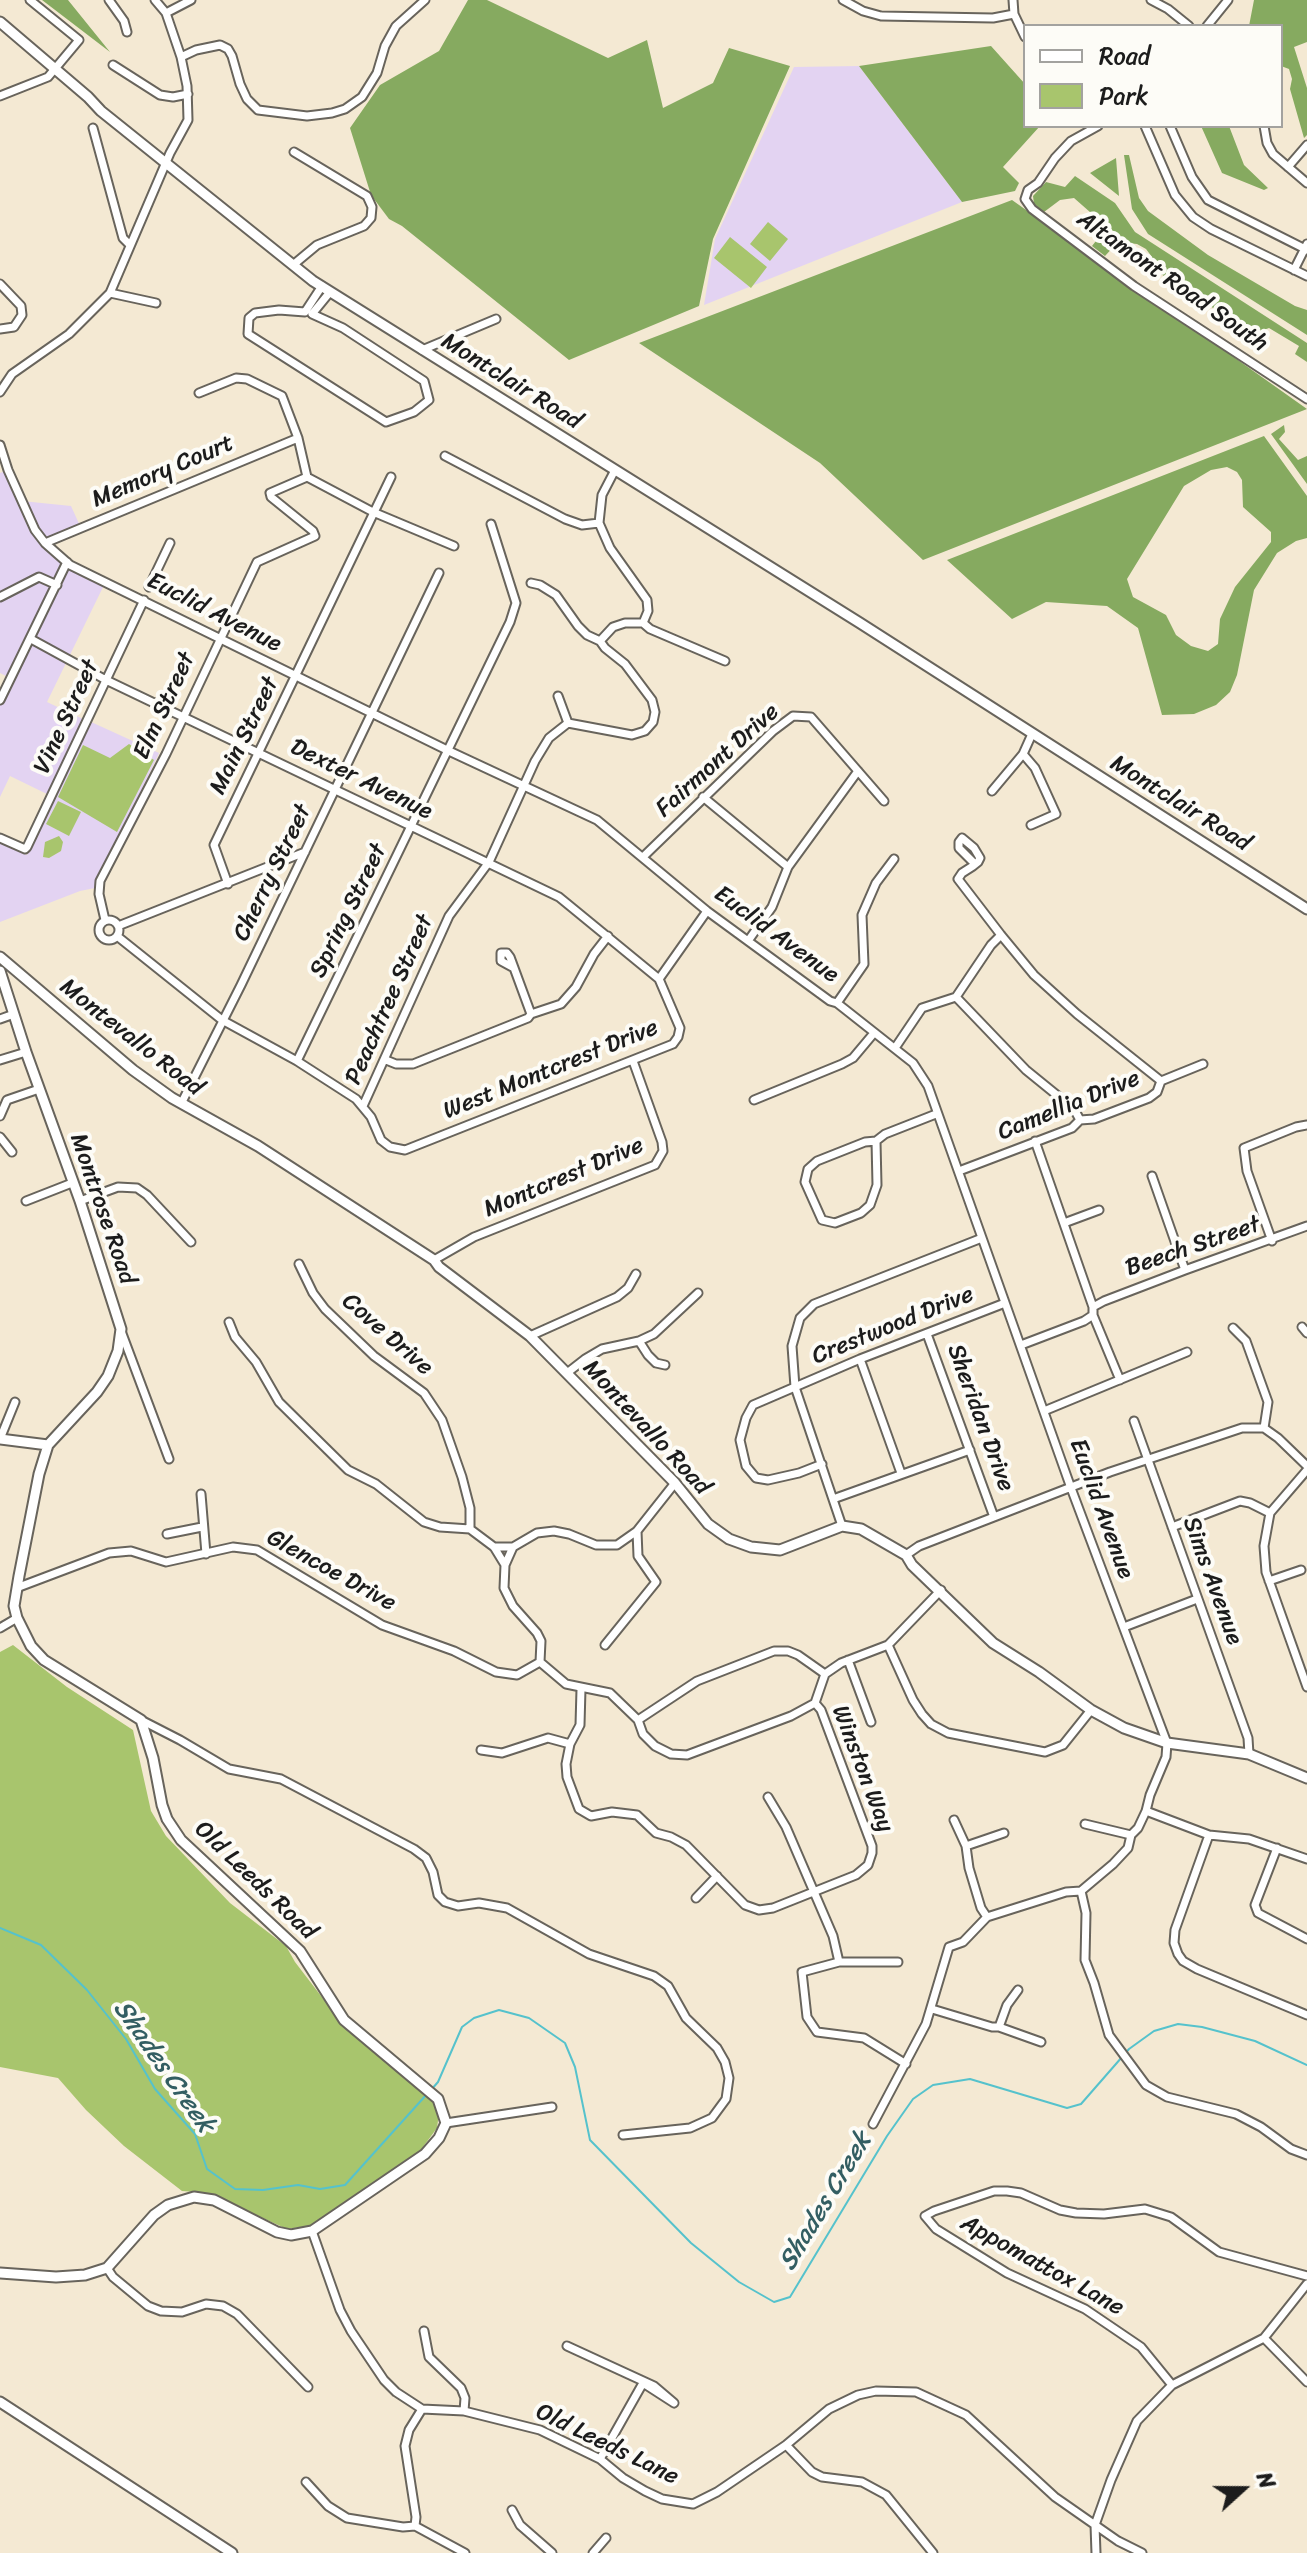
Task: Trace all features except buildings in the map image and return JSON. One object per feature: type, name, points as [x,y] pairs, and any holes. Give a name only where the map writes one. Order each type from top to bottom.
[{"type":"main road","name":"Montclair Road","points":[[0,22],[165,164],[326,289],[1307,909]]},
{"type":"main road","name":"Montevallo Road","points":[[0,957],[133,1070],[172,1098],[258,1146],[434,1260],[530,1336],[675,1483],[708,1524],[729,1539],[751,1547],[780,1550],[842,1526]]},
{"type":"main road","name":"Montrose Road","points":[[0,971],[80,1201],[121,1329],[122,1346]]},
{"type":"main road","points":[[6,988],[13,979],[21,977]]},
{"type":"main road","points":[[122,1346],[97,1392],[48,1445],[36,1487],[14,1606],[31,1646],[44,1660],[141,1720]]},
{"type":"main road","points":[[0,1439],[48,1445]]},
{"type":"main road","points":[[842,1526],[861,1529],[906,1555],[912,1565],[993,1643],[1091,1710],[1124,1728],[1167,1743],[1249,1754],[1307,1778]]},
{"type":"main road","name":"Old Leeds Road","points":[[141,1720],[153,1758],[162,1805],[181,1840],[300,1951],[344,2020],[438,2099],[446,2123]]},
{"type":"main road","points":[[0,2273],[56,2277],[85,2275],[107,2268],[154,2215],[168,2205],[194,2197],[214,2200],[277,2232],[291,2235],[312,2231],[425,2154],[439,2138],[446,2123]]},
{"type":"main road","points":[[0,2402],[232,2553]]},
{"type":"street","points":[[0,96],[48,77],[79,40],[30,0]]},
{"type":"street","points":[[109,0],[124,21],[127,32]]},
{"type":"street","points":[[0,392],[12,374],[69,334],[110,293],[165,164],[188,120],[188,94],[181,57],[166,13],[155,0]]},
{"type":"street","points":[[166,13],[191,0]]},
{"type":"street","points":[[181,57],[220,45],[228,49],[247,99],[258,110],[307,116],[332,113],[345,109],[362,97],[377,73],[385,46],[396,26],[413,7],[425,0]]},
{"type":"street","points":[[843,0],[881,16],[1005,18],[1014,14]]},
{"type":"street","points":[[1013,0],[1014,14],[1023,33]]},
{"type":"street","points":[[1151,0],[1187,24]]},
{"type":"street","points":[[1209,24],[1228,0]]},
{"type":"street","points":[[1014,14],[1023,25]]},
{"type":"street","points":[[113,65],[160,95],[173,97],[188,94]]},
{"type":"street","points":[[93,128],[123,238],[129,244]]},
{"type":"street","name":"Altamont Road South","points":[[1094,128],[1071,141],[1038,183],[1028,190],[1025,199],[1032,209],[1122,277],[1307,399]]},
{"type":"street","points":[[1146,128],[1172,189],[1187,212],[1211,229],[1307,276]]},
{"type":"street","points":[[1171,128],[1192,177],[1208,200],[1306,248],[1294,270]]},
{"type":"street","points":[[1264,128],[1270,150],[1307,183]]},
{"type":"street","points":[[1288,167],[1307,145]]},
{"type":"street","points":[[293,265],[317,245],[364,226],[371,218],[372,207],[367,196],[294,152]]},
{"type":"street","points":[[0,284],[21,306],[22,315],[14,327],[0,329]]},
{"type":"street","points":[[308,313],[326,289]]},
{"type":"street","points":[[110,293],[156,303]]},
{"type":"street","points":[[279,310],[308,313],[343,328],[424,381],[429,400],[414,412],[386,422],[248,334],[249,318],[255,313],[279,310]]},
{"type":"street","points":[[422,350],[496,319]]},
{"type":"street","points":[[0,374],[12,374]]},
{"type":"street","points":[[199,393],[236,378],[247,379],[282,396],[298,438],[307,477],[373,512],[454,546]]},
{"type":"street","name":"Memory Court","points":[[45,543],[298,438]]},
{"type":"street","name":"Euclid Avenue","points":[[0,445],[4,471],[35,530],[67,562],[449,751],[597,820],[707,911],[830,1001],[837,1003],[913,1063],[928,1086],[1071,1488],[1167,1743]]},
{"type":"street","points":[[445,456],[565,519],[582,525],[599,523]]},
{"type":"street","points":[[615,470],[602,495],[599,523],[610,548],[647,600],[648,611],[643,623]]},
{"type":"street","name":"Elm Street","points":[[105,920],[99,894],[100,881],[257,562],[315,536],[270,493],[307,477]]},
{"type":"street","name":"Main Street","points":[[228,884],[214,845],[391,477]]},
{"type":"street","name":"Spring Street","points":[[297,1061],[449,751],[516,603],[491,524]]},
{"type":"street","points":[[149,587],[170,543]]},
{"type":"street","points":[[0,700],[67,562]]},
{"type":"street","name":"Cherry Street","points":[[182,1102],[439,573]]},
{"type":"street","points":[[0,597],[39,577],[57,585]]},
{"type":"street","points":[[531,583],[556,595],[578,626],[625,664],[652,700],[655,712],[653,722],[645,731],[632,735],[568,723],[558,696]]},
{"type":"street","name":"Vine Street","points":[[0,838],[25,849],[144,600]]},
{"type":"street","points":[[600,641],[613,627],[643,623],[650,629],[725,661]]},
{"type":"street","name":"Dexter Avenue","points":[[31,639],[106,680],[559,897],[659,979]]},
{"type":"street","points":[[0,673],[10,678]]},
{"type":"street","name":"Fairmont Drive","points":[[644,856],[773,731],[793,716],[811,717],[884,801]]},
{"type":"street","name":"Peachtree Street","points":[[363,1106],[449,916],[487,863],[549,738],[568,723]]},
{"type":"street","points":[[992,791],[1023,754],[1032,734]]},
{"type":"street","points":[[1023,754],[1035,768],[1056,814],[1031,825]]},
{"type":"street","points":[[748,941],[772,907],[788,867],[858,771]]},
{"type":"street","points":[[703,797],[788,867]]},
{"type":"street","points":[[118,926],[305,852]]},
{"type":"street","points":[[837,1003],[864,964],[862,915],[876,883],[894,859]]},
{"type":"street","points":[[975,864],[958,879],[1034,975],[1066,1005],[1161,1081]]},
{"type":"street","name":"West Montcrest Drive","points":[[363,1106],[377,1134],[390,1147],[405,1150],[667,1047],[678,1037],[680,1028],[659,979],[707,911]]},
{"type":"street","points":[[117,936],[108,940],[102,937],[99,927],[105,920],[112,920],[118,926]]},
{"type":"street","points":[[117,936],[118,926]]},
{"type":"street","points":[[895,1048],[922,1008],[956,997],[1001,935]]},
{"type":"street","points":[[117,936],[222,1020],[297,1061],[347,1092],[363,1106]]},
{"type":"street","points":[[386,1060],[396,1064],[413,1064],[561,1004],[570,996],[608,936]]},
{"type":"street","points":[[512,967],[531,1014]]},
{"type":"street","points":[[956,997],[1026,1070],[1074,1109],[1080,1120]]},
{"type":"street","points":[[0,1019],[14,1014]]},
{"type":"street","points":[[754,1100],[853,1058],[874,1033]]},
{"type":"street","points":[[0,1060],[26,1052]]},
{"type":"street","name":"Montcrest Drive","points":[[434,1260],[474,1237],[655,1165],[663,1151],[662,1142],[633,1061]]},
{"type":"street","name":"Camellia Drive","points":[[959,1171],[1072,1128],[1080,1120],[1094,1119],[1149,1098],[1157,1092],[1161,1081],[1203,1064]]},
{"type":"street","points":[[0,1116],[7,1100],[39,1089]]},
{"type":"street","points":[[876,1141],[877,1185],[870,1205],[861,1213],[835,1223],[822,1220],[805,1182],[808,1169],[817,1161],[865,1142],[876,1141],[885,1134],[936,1114]]},
{"type":"street","points":[[1272,1241],[1247,1171],[1244,1148],[1307,1125]]},
{"type":"street","points":[[0,1137],[12,1152]]},
{"type":"street","points":[[1035,1141],[1120,1380]]},
{"type":"street","points":[[1152,1176],[1185,1270]]},
{"type":"street","points":[[26,1201],[72,1183]]},
{"type":"street","points":[[80,1201],[118,1187],[137,1188],[191,1242]]},
{"type":"street","points":[[1064,1223],[1099,1210]]},
{"type":"street","name":"Beech Street","points":[[1021,1345],[1093,1311],[1104,1301],[1307,1226]]},
{"type":"street","points":[[842,1526],[795,1387],[792,1346],[800,1318],[814,1304],[982,1238]]},
{"type":"street","name":"Cove Drive","points":[[299,1264],[325,1309],[374,1356],[424,1393],[442,1420],[470,1508],[470,1529]]},
{"type":"street","points":[[530,1336],[617,1297],[628,1288],[636,1274]]},
{"type":"street","points":[[567,1373],[602,1349],[639,1341],[654,1334],[698,1293]]},
{"type":"street","name":"Crestwood Drive","points":[[822,1464],[768,1480],[756,1478],[746,1466],[740,1440],[753,1405],[860,1359],[1005,1303]]},
{"type":"street","points":[[229,1322],[237,1340],[256,1362],[279,1402],[348,1470],[376,1484],[424,1522],[440,1527],[470,1529],[494,1547],[505,1565]]},
{"type":"street","points":[[1233,1328],[1246,1341],[1268,1402],[1264,1428]]},
{"type":"street","name":"Sheridan Drive","points":[[927,1334],[994,1517]]},
{"type":"street","points":[[639,1341],[656,1363],[665,1365]]},
{"type":"street","points":[[122,1346],[169,1459]]},
{"type":"street","points":[[1044,1411],[1187,1352]]},
{"type":"street","points":[[860,1359],[901,1473]]},
{"type":"street","points":[[0,1439],[15,1402]]},
{"type":"street","name":"Sims Avenue","points":[[1134,1421],[1248,1738],[1249,1754]]},
{"type":"street","points":[[906,1555],[911,1549],[1147,1460],[1242,1428],[1264,1428],[1307,1468],[1270,1513],[1264,1546],[1269,1581],[1307,1687]]},
{"type":"street","points":[[833,1499],[970,1450]]},
{"type":"street","points":[[494,1547],[513,1547],[537,1533],[554,1531],[596,1545],[617,1545],[637,1531],[675,1483]]},
{"type":"street","points":[[201,1494],[206,1554]]},
{"type":"street","points":[[1172,1527],[1240,1501],[1270,1513]]},
{"type":"street","points":[[167,1534],[202,1527]]},
{"type":"street","points":[[605,1645],[656,1582],[638,1556],[637,1531]]},
{"type":"street","name":"Glencoe Drive","points":[[19,1587],[109,1553],[131,1551],[166,1562],[233,1547],[257,1550],[382,1625],[454,1651],[496,1672],[517,1675],[540,1662]]},
{"type":"street","points":[[513,1547],[505,1565],[504,1588],[513,1606],[541,1641],[540,1662],[566,1684],[610,1693],[638,1720],[643,1734],[655,1746],[671,1754],[687,1755],[791,1716],[815,1703],[825,1674],[848,1660],[888,1645],[941,1590]]},
{"type":"street","points":[[1269,1581],[1301,1570]]},
{"type":"street","points":[[1124,1627],[1197,1599]]},
{"type":"street","points":[[0,1628],[17,1618]]},
{"type":"street","points":[[888,1645],[922,1714],[931,1724],[948,1733],[1045,1752],[1063,1745],[1091,1710]]},
{"type":"street","points":[[638,1720],[697,1681],[774,1651],[798,1655],[825,1674]]},
{"type":"street","points":[[848,1660],[871,1722]]},
{"type":"street","name":"Winston Way","points":[[581,1689],[580,1725],[570,1744],[567,1777],[579,1809],[591,1816],[612,1812],[637,1815],[656,1833],[686,1845],[745,1905],[759,1910],[773,1908],[856,1875],[868,1865],[872,1853],[821,1710],[815,1703]]},
{"type":"street","points":[[141,1720],[229,1769],[281,1779],[414,1849],[426,1858],[438,1895],[445,1902],[458,1906],[479,1903],[507,1908],[589,1954],[654,1976],[668,1986],[686,2018],[717,2048],[725,2062],[729,2078],[726,2099],[712,2118],[690,2128],[623,2135]]},
{"type":"street","points":[[481,1750],[502,1753],[548,1738],[570,1744]]},
{"type":"street","points":[[873,2124],[932,2009],[949,1947],[963,1942],[987,1917],[1057,1895],[1081,1891],[1113,1864],[1128,1848],[1131,1835],[1146,1811],[1166,1757],[1167,1743]]},
{"type":"street","points":[[768,1797],[786,1827],[833,1936],[839,1962]]},
{"type":"street","points":[[1146,1811],[1209,1835],[1249,1839],[1307,1859]]},
{"type":"street","points":[[954,1820],[966,1846],[969,1868],[981,1908],[987,1917]]},
{"type":"street","points":[[1085,1824],[1131,1835]]},
{"type":"street","points":[[966,1846],[1004,1833]]},
{"type":"street","points":[[1209,1835],[1175,1930],[1174,1943],[1178,1954],[1197,1969],[1307,2015]]},
{"type":"street","points":[[1277,1848],[1255,1905],[1258,1913],[1307,1939]]},
{"type":"street","points":[[696,1898],[717,1876]]},
{"type":"street","points":[[1081,1891],[1086,1913],[1085,1960],[1109,2035],[1146,2085],[1157,2093],[1236,2114],[1261,2127],[1291,2149],[1307,2155]]},
{"type":"street","points":[[898,1962],[839,1962],[802,1972],[809,2024],[823,2034],[850,2034],[864,2038],[906,2064]]},
{"type":"street","points":[[999,2027],[1007,2005],[1018,1990]]},
{"type":"street","points":[[932,2009],[1041,2042]]},
{"type":"street","points":[[446,2123],[552,2107]]},
{"type":"street","name":"Appomattox Lane","points":[[1172,2385],[1141,2347],[1085,2309],[1007,2273],[936,2229],[925,2216],[994,2191],[1021,2193],[1060,2210],[1076,2213],[1104,2214],[1145,2209],[1171,2217],[1219,2252],[1307,2276]]},
{"type":"street","points":[[312,2231],[340,2310],[351,2331],[384,2380],[422,2409],[409,2430],[405,2446],[415,2526]]},
{"type":"street","points":[[107,2268],[113,2277],[148,2306],[161,2311],[182,2312],[206,2304],[223,2306],[237,2314],[308,2387]]},
{"type":"street","points":[[1096,2553],[1095,2525],[1137,2421],[1172,2385],[1264,2338],[1307,2284]]},
{"type":"street","points":[[424,2331],[429,2357],[461,2388],[465,2398],[464,2411]]},
{"type":"street","points":[[1264,2338],[1307,2382]]},
{"type":"street","points":[[567,2346],[654,2386],[674,2403],[643,2383],[600,2459]]},
{"type":"street","name":"Old Leeds Lane","points":[[422,2409],[464,2411],[540,2430],[600,2459],[623,2478],[658,2497],[693,2504],[717,2492],[786,2445],[829,2409],[858,2395],[876,2391],[916,2392],[966,2415],[1055,2497],[1142,2553]]},
{"type":"street","points":[[786,2445],[812,2472],[822,2477],[862,2482],[886,2495],[933,2553]]},
{"type":"street","points":[[306,2482],[328,2506],[347,2518],[415,2526],[465,2553]]},
{"type":"street","points":[[512,2510],[520,2525],[552,2553]]},
{"type":"street","points":[[593,2553],[606,2538]]},
{"type":"shaded area","points":[[859,66],[962,202],[704,305],[715,239],[794,67]]},
{"type":"shaded area","points":[[8,470],[22,501],[71,506],[81,528],[46,543],[75,568],[105,583],[47,702],[85,720],[49,795],[10,776],[0,797],[0,701],[10,678],[0,673],[0,473]]},
{"type":"shaded area","points":[[89,721],[159,753],[95,888],[0,922],[0,842],[27,855]]},
{"type":"green space","points":[[42,0],[68,0],[110,52]]},
{"type":"green space","points":[[468,0],[487,0],[608,58],[647,40],[663,108],[713,83],[729,48],[790,66],[713,239],[699,306],[569,360],[402,226],[389,219],[371,195],[350,128],[380,85],[439,51]]},
{"type":"green space","points":[[1254,0],[1307,0],[1307,42],[1294,47],[1307,88],[1307,135],[1304,138],[1290,89],[1292,79],[1289,69],[1283,67],[1283,24],[1249,24]]},
{"type":"green space","points":[[991,46],[1023,82],[1023,128],[1038,128],[1003,167],[1019,183],[1015,191],[962,202],[859,66]]},
{"type":"green space","points":[[1202,128],[1230,128],[1244,165],[1268,188],[1264,190],[1222,173]]},
{"type":"green space","points":[[1124,155],[1129,155],[1139,198],[1148,211],[1208,255],[1307,310],[1307,335],[1148,234],[1132,209]]},
{"type":"green space","points":[[1116,158],[1119,196],[1090,173]]},
{"type":"green space","points":[[1075,176],[1115,203],[1135,232],[1307,343],[1307,362],[1295,354],[1299,346],[1269,328],[1253,334],[1147,265],[1152,257],[1137,244],[1118,242],[1105,256],[1092,246],[1107,227],[1074,198],[1060,200],[1044,212],[1034,204],[1033,196],[1046,182],[1065,187]]},
{"type":"green space","points":[[1012,200],[1307,409],[923,560],[820,463],[639,343]]},
{"type":"green space","points":[[768,222],[788,239],[770,261],[750,244]]},
{"type":"green space","points":[[730,237],[767,267],[751,288],[714,258]]},
{"type":"green space","points":[[1284,425],[1285,432],[1279,439],[1298,460],[1307,456],[1307,484],[1271,434]]},
{"type":"green space","points":[[1264,436],[1307,496],[1307,538],[1277,553],[1254,590],[1237,675],[1230,692],[1216,705],[1194,714],[1162,715],[1138,628],[1107,606],[1046,602],[1012,619],[947,560]],"holes":[[[1227,467],[1237,472],[1242,480],[1243,507],[1271,532],[1271,542],[1235,587],[1220,619],[1218,644],[1208,651],[1191,646],[1176,635],[1166,615],[1133,597],[1127,579],[1184,486],[1211,470]]]},
{"type":"green space","points":[[129,744],[154,760],[117,832],[58,797],[83,745],[110,758]]},
{"type":"green space","points":[[58,801],[81,812],[69,836],[46,824]]},
{"type":"green space","points":[[59,836],[63,842],[61,851],[49,858],[43,857],[45,842]]},
{"type":"green space","points":[[13,1645],[67,1687],[133,1730],[151,1811],[166,1836],[230,1903],[286,1946],[331,2009],[380,2057],[433,2101],[439,2113],[437,2128],[420,2151],[316,2225],[287,2229],[207,2193],[182,2191],[124,2146],[58,2078],[0,2067],[0,1652]]},
{"type":"waterway","name":"Shades Creek","points":[[0,1928],[41,1945],[87,1990],[126,2039],[155,2089],[195,2134],[207,2169],[235,2189],[263,2190],[298,2185],[320,2189],[345,2185],[427,2094]]},
{"type":"waterway","name":"Shades Creek","points":[[431,2090],[438,2082],[462,2027],[474,2018],[499,2010],[529,2018],[565,2043],[575,2067],[590,2140],[691,2243],[739,2282],[774,2302],[790,2297],[887,2136],[913,2099],[933,2085],[970,2079],[1067,2108],[1081,2104],[1129,2049],[1154,2031],[1178,2024],[1255,2041],[1307,2065]]}]
